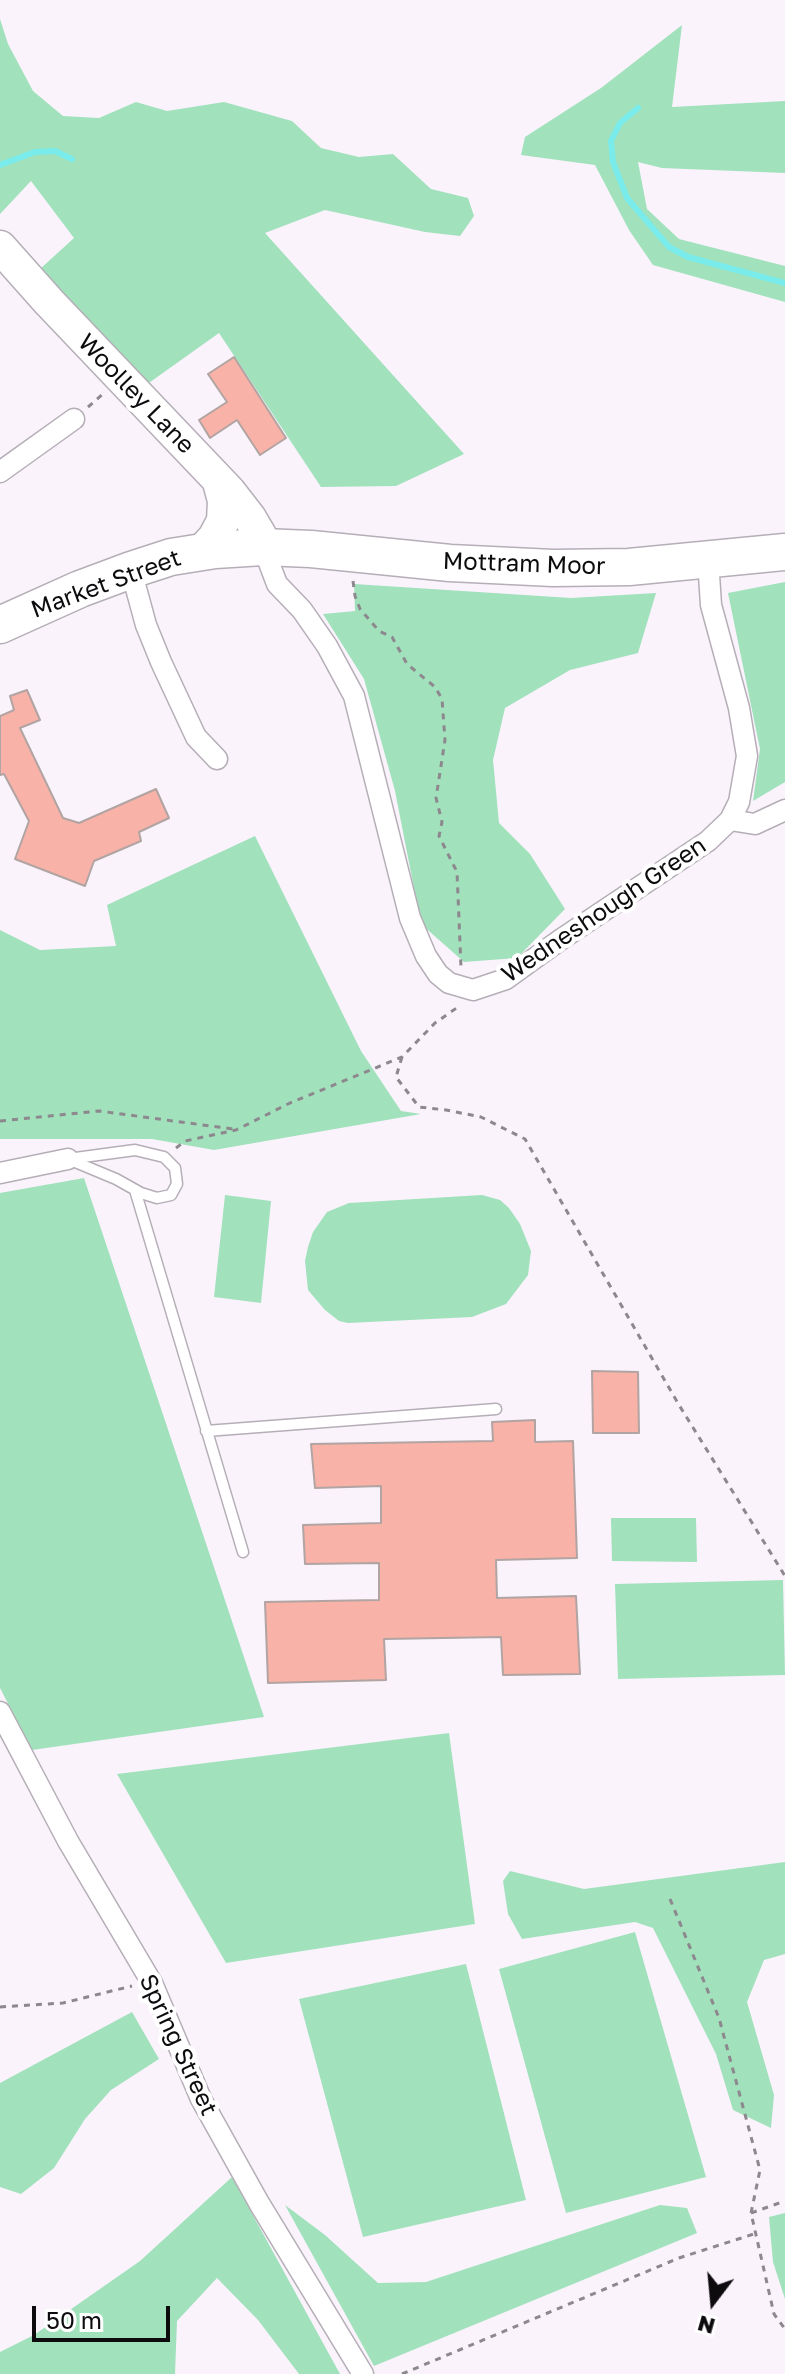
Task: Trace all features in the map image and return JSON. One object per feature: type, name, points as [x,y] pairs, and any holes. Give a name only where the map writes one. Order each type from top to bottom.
[{"type":"highway","name":"Mottram Moor","points":[[263,547],[351,552],[450,563],[553,568],[629,567],[785,552]]},
{"type":"highway","name":"Market Street","points":[[0,625],[80,589],[171,557],[263,547]]},
{"type":"main road","name":"Woolley Lane","points":[[0,247],[224,486],[250,518],[263,547]]},
{"type":"main road","points":[[224,486],[260,509],[281,529],[311,549]]},
{"type":"main road","points":[[201,552],[214,538],[223,521],[224,486]]},
{"type":"street","points":[[0,472],[74,419]]},
{"type":"street","name":"Wedneshough Green","points":[[263,547],[277,584],[302,610],[327,646],[354,696],[410,918],[426,956],[438,974],[449,983],[473,990],[506,979],[708,841],[730,820],[739,802],[747,756],[739,708],[711,605],[708,560]]},
{"type":"street","points":[[131,570],[146,625],[161,662],[196,737],[217,759]]},
{"type":"street","points":[[730,820],[755,824],[785,810]]},
{"type":"street","points":[[0,1173],[68,1159]]},
{"type":"street","name":"Spring Street","points":[[0,1712],[68,1841],[152,1983],[201,2099],[259,2203],[363,2374]]},
{"type":"lane","points":[[135,1150],[164,1157],[175,1168],[177,1184],[171,1195],[157,1198],[68,1159],[135,1150]]},
{"type":"lane","points":[[135,1190],[243,1552]]},
{"type":"lane","points":[[206,1431],[496,1409]]},
{"type":"path","points":[[74,419],[122,378]]},
{"type":"path","points":[[164,1157],[185,1141],[236,1130],[290,1103],[402,1057],[435,1023],[464,1003],[473,990],[461,967],[457,872],[439,836],[442,822],[436,798],[445,740],[442,699],[435,687],[407,664],[392,637],[379,631],[360,609],[355,596],[351,552]]},
{"type":"path","points":[[402,1057],[396,1077],[419,1107],[481,1117],[525,1139],[679,1405],[785,1576]]},
{"type":"path","points":[[0,1121],[99,1111],[236,1130]]},
{"type":"path","points":[[670,1899],[719,2018],[760,2170],[751,2213],[774,2314],[785,2329]]},
{"type":"path","points":[[0,2007],[63,2003],[152,1983]]},
{"type":"path","points":[[751,2213],[785,2201]]},
{"type":"path","points":[[402,2374],[679,2258],[757,2233]]},
{"type":"green space","points":[[0,19],[8,44],[33,91],[63,116],[99,118],[136,102],[167,111],[224,102],[292,121],[321,148],[359,157],[393,154],[431,189],[468,198],[474,216],[460,236],[425,232],[325,210],[265,233],[464,454],[396,486],[321,487],[219,333],[146,385],[40,269],[74,238],[31,181],[0,214]]},
{"type":"green space","points":[[682,25],[672,107],[785,101],[785,173],[662,168],[638,162],[647,209],[679,239],[785,266],[785,302],[653,265],[629,230],[595,165],[521,155],[525,137],[601,88]]},
{"type":"green space","points":[[785,582],[785,782],[753,801],[760,749],[728,593]]},
{"type":"green space","points":[[354,584],[571,598],[656,593],[638,653],[570,670],[505,708],[493,760],[499,823],[530,854],[565,909],[517,958],[464,962],[421,924],[395,791],[364,679],[323,614],[355,611]]},
{"type":"green space","points":[[255,836],[361,1051],[401,1111],[421,1114],[214,1150],[152,1139],[0,1139],[0,930],[40,950],[116,946],[107,905]]},
{"type":"green space","points":[[84,1178],[264,1717],[32,1750],[0,1688],[0,1193]]},
{"type":"green space","points":[[225,1195],[271,1201],[261,1303],[214,1297]]},
{"type":"green space","points":[[482,1195],[500,1200],[509,1208],[520,1224],[531,1251],[528,1275],[506,1304],[472,1317],[348,1323],[339,1321],[325,1310],[308,1290],[305,1261],[308,1247],[313,1232],[327,1212],[349,1203]]},
{"type":"green space","points":[[611,1518],[696,1518],[697,1562],[612,1561]]},
{"type":"green space","points":[[783,1580],[785,1675],[618,1679],[615,1584]]},
{"type":"green space","points":[[449,1733],[475,1924],[226,1963],[117,1774]]},
{"type":"green space","points":[[785,1862],[785,1954],[764,1960],[747,2002],[774,2095],[771,2128],[733,2110],[716,2054],[653,1928],[635,1922],[522,1939],[508,1914],[503,1881],[510,1871],[584,1889]]},
{"type":"green space","points":[[635,1932],[706,2177],[566,2213],[499,1969]]},
{"type":"green space","points":[[466,1964],[526,2200],[363,2237],[299,1999]]},
{"type":"green space","points":[[132,2012],[159,2059],[111,2090],[85,2119],[54,2168],[21,2194],[0,2187],[0,2083]]},
{"type":"green space","points":[[232,2177],[340,2374],[299,2374],[258,2320],[217,2278],[177,2321],[175,2374],[0,2374],[0,2352],[34,2335],[140,2261]]},
{"type":"green space","points":[[285,2205],[325,2235],[378,2283],[426,2282],[660,2205],[687,2208],[697,2233],[374,2366]]},
{"type":"green space","points":[[785,2213],[785,2299],[773,2262],[769,2217]]},
{"type":"building","points":[[234,357],[286,438],[260,455],[237,420],[210,438],[199,420],[227,402],[208,374]]},
{"type":"building","points":[[27,690],[40,720],[20,728],[63,818],[79,823],[156,789],[169,818],[139,832],[141,841],[94,861],[85,886],[15,859],[29,821],[4,774],[0,775],[0,716],[14,710],[10,696]]},
{"type":"building","points":[[592,1371],[638,1372],[639,1433],[593,1433]]},
{"type":"building","points":[[535,1420],[535,1442],[573,1441],[577,1558],[496,1560],[497,1598],[576,1596],[580,1674],[503,1675],[501,1637],[384,1639],[386,1680],[268,1683],[265,1602],[379,1600],[379,1563],[305,1564],[303,1525],[381,1523],[381,1486],[315,1488],[311,1444],[493,1441],[492,1422]]},
{"type":"waterway","points":[[638,108],[620,123],[611,141],[613,162],[627,198],[669,247],[688,257],[785,283]]},
{"type":"waterway","points":[[0,165],[35,152],[55,151],[72,159]]}]
